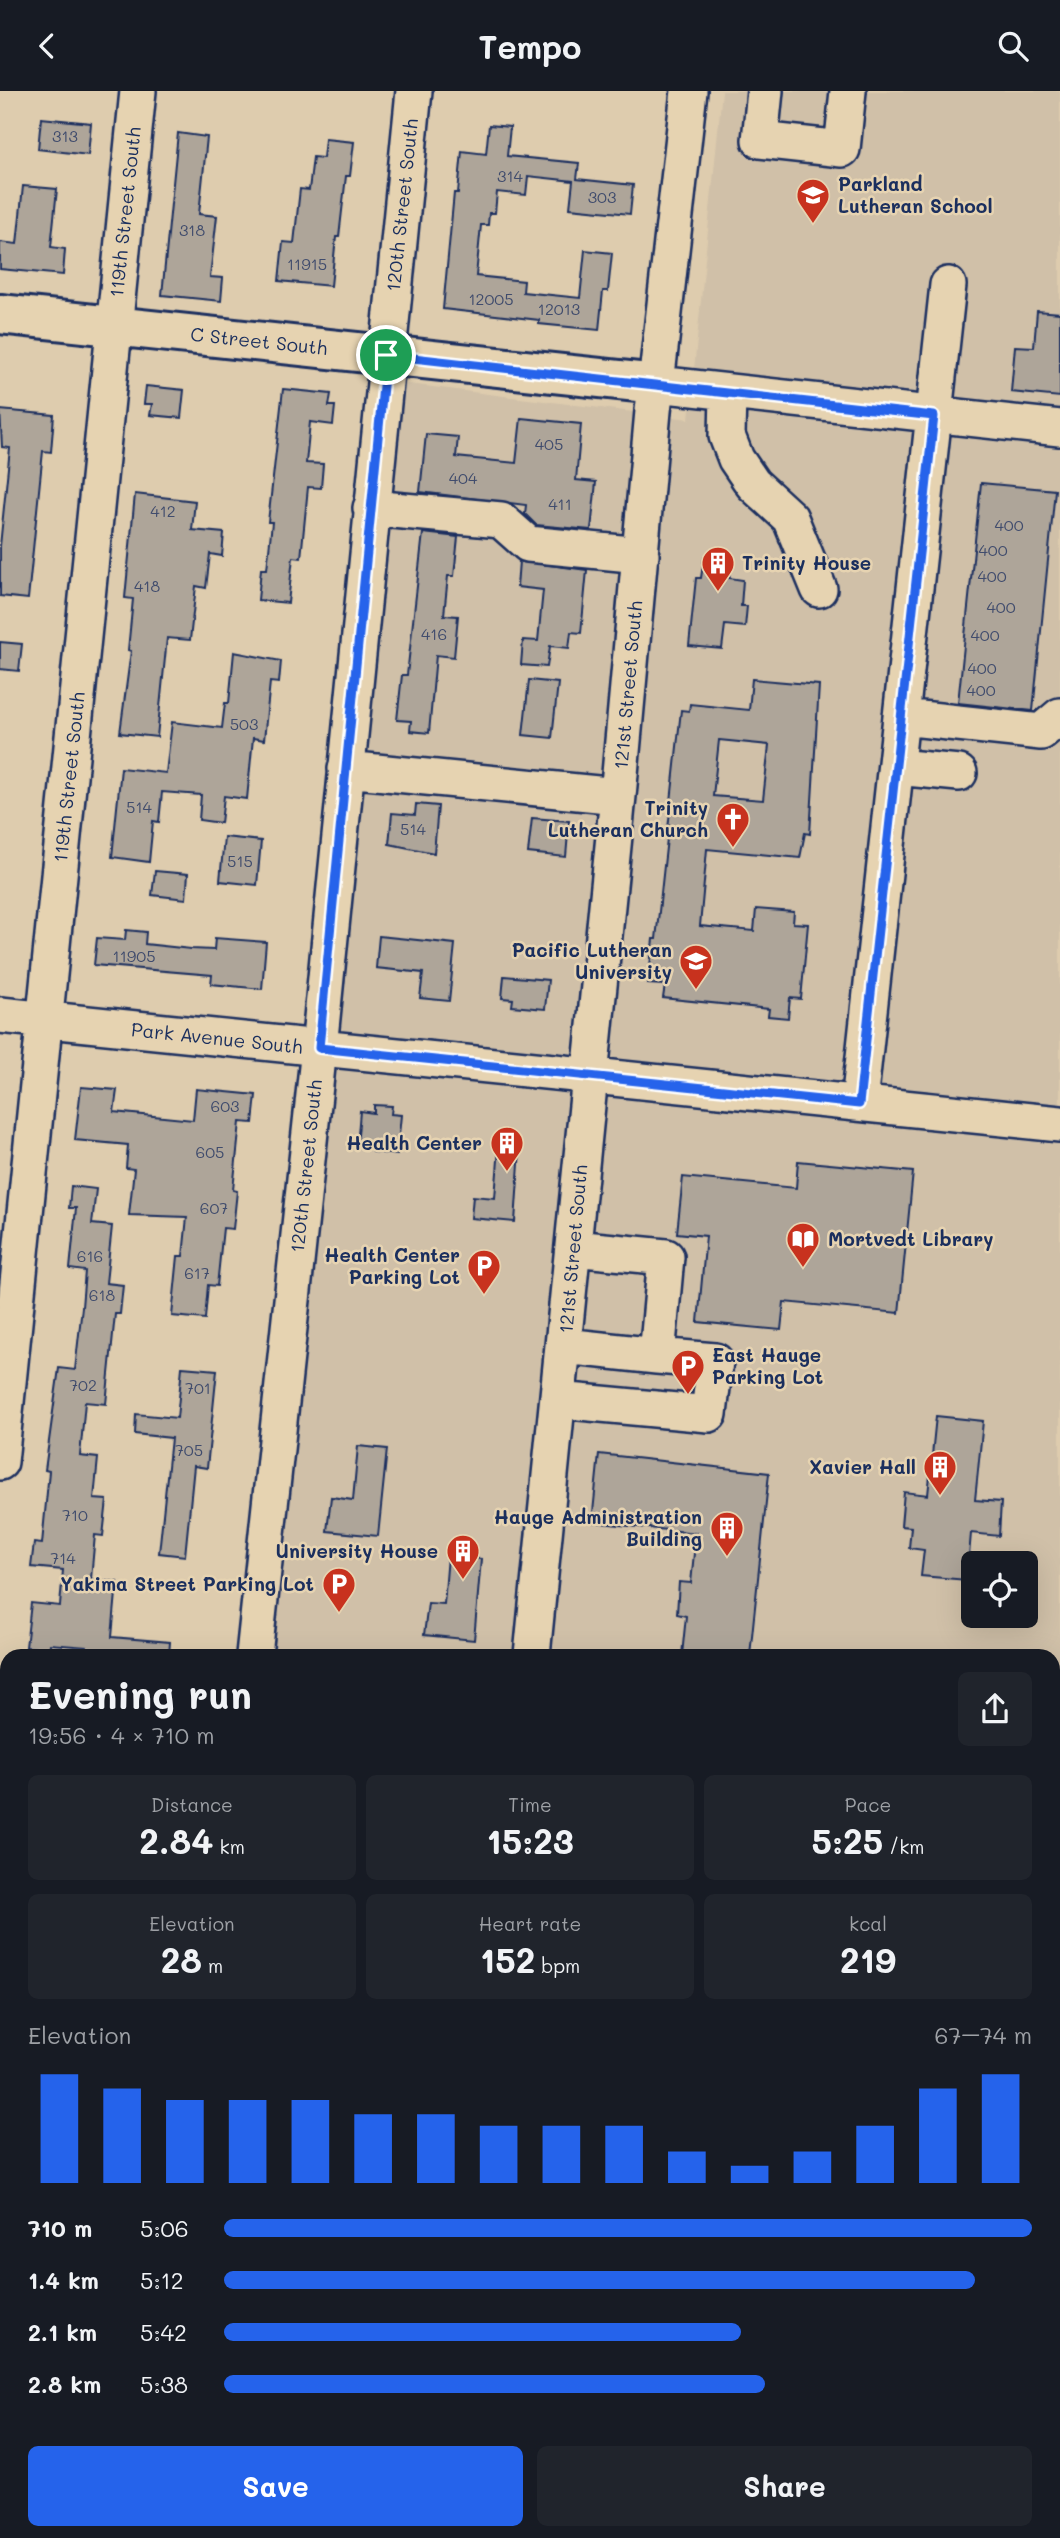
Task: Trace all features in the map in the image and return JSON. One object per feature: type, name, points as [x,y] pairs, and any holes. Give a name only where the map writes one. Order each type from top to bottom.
[{"type":"main road","name":"C Street South","points":[[0,314],[657,384]]},
{"type":"street","name":"119th Street South","points":[[0,1462],[138,91]]},
{"type":"street","name":"120th Street South","points":[[255,1649],[319,1048],[414,91]]},
{"type":"street","name":"121st Street South","points":[[533,1649],[570,1401],[564,1338],[563,1264],[589,1076],[657,384],[689,91]]},
{"type":"street","points":[[765,91],[760,140],[842,149],[848,91]]},
{"type":"street","points":[[859,1104],[948,285]]},
{"type":"street","name":"C Street South","points":[[657,384],[1060,428]]},
{"type":"street","points":[[728,393],[727,436],[736,459],[753,484],[790,518],[819,589]]},
{"type":"street","points":[[371,508],[501,520],[528,544],[640,555]]},
{"type":"street","points":[[902,717],[1041,732],[1060,716]]},
{"type":"street","points":[[897,767],[959,773]]},
{"type":"street","points":[[346,769],[618,796]]},
{"type":"street","name":"Park Avenue South","points":[[0,1016],[1060,1124]]},
{"type":"street","points":[[563,1264],[666,1257],[657,1356]]},
{"type":"street","points":[[564,1338],[657,1356],[715,1361],[709,1414],[570,1401]]},
{"type":"shaded area","name":"Pacific Lutheran University","points":[[722,91],[1060,91],[1060,1649],[267,1649],[393,382],[689,419]]},
{"type":"building","points":[[41,118],[91,123],[88,155],[38,149]]},
{"type":"building","points":[[489,125],[510,127],[507,156],[579,163],[577,179],[633,185],[630,214],[570,208],[573,181],[528,176],[526,195],[497,192],[495,213],[489,213],[488,225],[481,225],[476,276],[524,281],[523,292],[580,298],[585,250],[612,253],[608,291],[603,291],[599,330],[443,309],[454,193],[458,193],[462,151],[486,154]]},
{"type":"building","points":[[178,133],[207,137],[199,214],[217,216],[210,277],[223,278],[221,301],[162,295]]},
{"type":"building","points":[[325,139],[354,142],[350,176],[346,176],[339,237],[336,237],[331,286],[279,281],[283,242],[294,243],[300,189],[309,190],[313,157],[323,158]]},
{"type":"building","points":[[23,186],[57,189],[51,247],[65,249],[63,275],[0,269],[0,242],[17,244]]},
{"type":"building","points":[[1037,311],[1060,313],[1060,397],[1011,392],[1015,346],[1034,347]]},
{"type":"building","points":[[146,386],[184,390],[181,418],[150,415],[152,404],[144,404]]},
{"type":"building","points":[[283,389],[331,394],[329,406],[335,406],[333,425],[310,422],[306,463],[323,464],[321,488],[308,487],[301,558],[293,557],[288,603],[258,600],[261,569],[267,569],[272,522],[268,522]]},
{"type":"building","points":[[0,410],[54,415],[51,452],[43,451],[28,599],[0,596],[0,546],[10,448],[2,447]]},
{"type":"building","points":[[521,418],[581,424],[576,480],[596,482],[591,530],[536,525],[525,514],[526,505],[420,492],[426,434],[458,437],[456,457],[516,463]]},
{"type":"building","points":[[981,483],[1055,490],[1033,711],[958,703]]},
{"type":"building","points":[[135,494],[195,501],[192,530],[224,533],[222,556],[210,554],[206,588],[196,586],[190,640],[167,638],[157,737],[120,733],[131,651],[128,650],[133,599],[125,598]]},
{"type":"building","points":[[423,533],[458,537],[454,576],[448,576],[444,615],[458,616],[454,657],[436,655],[429,733],[410,731],[411,721],[397,720],[402,675],[407,675]]},
{"type":"building","name":"Trinity House","points":[[704,558],[731,560],[729,578],[743,580],[741,606],[747,606],[745,627],[725,625],[722,649],[689,646],[696,578],[701,578]]},
{"type":"building","points":[[519,561],[587,570],[581,633],[571,632],[569,648],[550,646],[547,667],[521,665],[523,640],[538,641],[543,590],[517,587]]},
{"type":"building","points":[[0,642],[22,644],[19,671],[0,669]]},
{"type":"building","points":[[234,652],[281,661],[279,683],[270,682],[264,740],[253,738],[247,799],[224,796],[221,823],[199,820],[201,795],[162,792],[159,822],[153,821],[149,862],[112,857],[121,768],[166,773],[172,722],[222,728],[225,703],[229,703]]},
{"type":"building","name":"Trinity Lutheran Church","points":[[752,679],[819,685],[810,834],[805,833],[800,858],[707,849],[700,926],[754,931],[756,909],[794,912],[793,923],[808,924],[801,999],[790,998],[788,1018],[768,1016],[769,1009],[663,998],[665,985],[648,984],[653,939],[656,939],[681,710],[689,711],[690,704],[749,710]],"holes":[[[719,740],[769,745],[763,800],[713,796]]]},
{"type":"building","points":[[529,680],[558,683],[552,738],[523,735]]},
{"type":"building","points":[[416,804],[438,806],[434,853],[389,844],[392,813],[415,815]]},
{"type":"building","points":[[532,818],[569,821],[566,857],[528,853]]},
{"type":"building","points":[[224,837],[261,841],[257,885],[220,881]]},
{"type":"building","points":[[155,871],[188,874],[186,899],[152,895]]},
{"type":"building","points":[[126,930],[146,932],[145,944],[191,949],[214,950],[215,938],[266,942],[262,989],[211,984],[212,975],[94,965],[97,938],[125,940]]},
{"type":"building","points":[[379,936],[455,944],[449,1001],[420,998],[423,973],[376,968]]},
{"type":"building","points":[[504,976],[548,980],[545,1009],[512,1006],[513,999],[502,998]]},
{"type":"building","points":[[81,1087],[117,1090],[114,1112],[193,1120],[196,1089],[256,1095],[253,1123],[240,1122],[233,1190],[237,1191],[233,1229],[223,1228],[217,1286],[208,1285],[205,1319],[172,1316],[178,1256],[183,1256],[187,1217],[129,1215],[134,1169],[126,1168],[128,1145],[75,1140]]},
{"type":"building","points":[[374,1105],[392,1106],[391,1114],[401,1115],[397,1155],[373,1152],[374,1148],[357,1147],[360,1111],[374,1113]]},
{"type":"building","name":"Health Center","points":[[499,1147],[520,1149],[515,1222],[471,1218],[473,1196],[495,1198]]},
{"type":"building","name":"Mortvedt Library","points":[[798,1161],[913,1172],[899,1313],[784,1302],[781,1330],[698,1322],[706,1236],[677,1233],[683,1177],[796,1188]]},
{"type":"building","points":[[71,1186],[96,1189],[92,1224],[112,1226],[106,1283],[123,1285],[120,1314],[115,1314],[106,1404],[85,1402],[80,1456],[98,1458],[94,1499],[107,1500],[103,1536],[95,1535],[91,1579],[117,1582],[112,1637],[170,1642],[169,1649],[86,1649],[50,1644],[49,1649],[26,1647],[31,1603],[60,1606],[63,1570],[31,1567],[34,1543],[42,1544],[49,1471],[45,1470],[59,1368],[75,1370],[82,1307],[85,1271],[70,1269],[76,1208],[69,1208]]},
{"type":"building","points":[[182,1367],[217,1370],[207,1468],[194,1466],[185,1556],[159,1553],[171,1438],[135,1434],[136,1414],[177,1418]]},
{"type":"building","name":"Xavier Hall","points":[[936,1416],[983,1421],[975,1500],[1001,1502],[999,1536],[971,1533],[969,1551],[961,1551],[961,1579],[921,1576],[924,1550],[909,1548],[911,1527],[901,1526],[904,1492],[928,1495]]},
{"type":"building","points":[[358,1446],[387,1449],[378,1536],[327,1531],[331,1497],[353,1500]]},
{"type":"building","name":"Hauge Administration Building","points":[[599,1454],[769,1473],[751,1649],[683,1649],[686,1616],[677,1614],[679,1582],[691,1583],[696,1533],[592,1522]]},
{"type":"building","name":"University House","points":[[448,1556],[481,1559],[474,1640],[424,1635],[428,1603],[444,1604]]},
{"type":"place","name":"Parkland Lutheran School","points":[[813,225]]},
{"type":"place","name":"Trinity House","points":[[718,593]]},
{"type":"place","name":"Trinity Lutheran Church","points":[[733,849]]},
{"type":"place","name":"Pacific Lutheran University","points":[[696,991]]},
{"type":"place","name":"Health Center","points":[[507,1173]]},
{"type":"place","name":"Mortvedt Library","points":[[803,1269]]},
{"type":"place","name":"Health Center Parking Lot","points":[[484,1296]]},
{"type":"place","name":"East Hauge Parking Lot","points":[[688,1396]]},
{"type":"place","name":"Xavier Hall","points":[[940,1497]]},
{"type":"place","name":"Hauge Administration Building","points":[[727,1558]]},
{"type":"place","name":"University House","points":[[463,1581]]},
{"type":"place","name":"Yakima Street Parking Lot","points":[[339,1614]]},
{"type":"route","points":[[386,355],[934,416],[859,1104],[319,1048],[386,355]]}]
